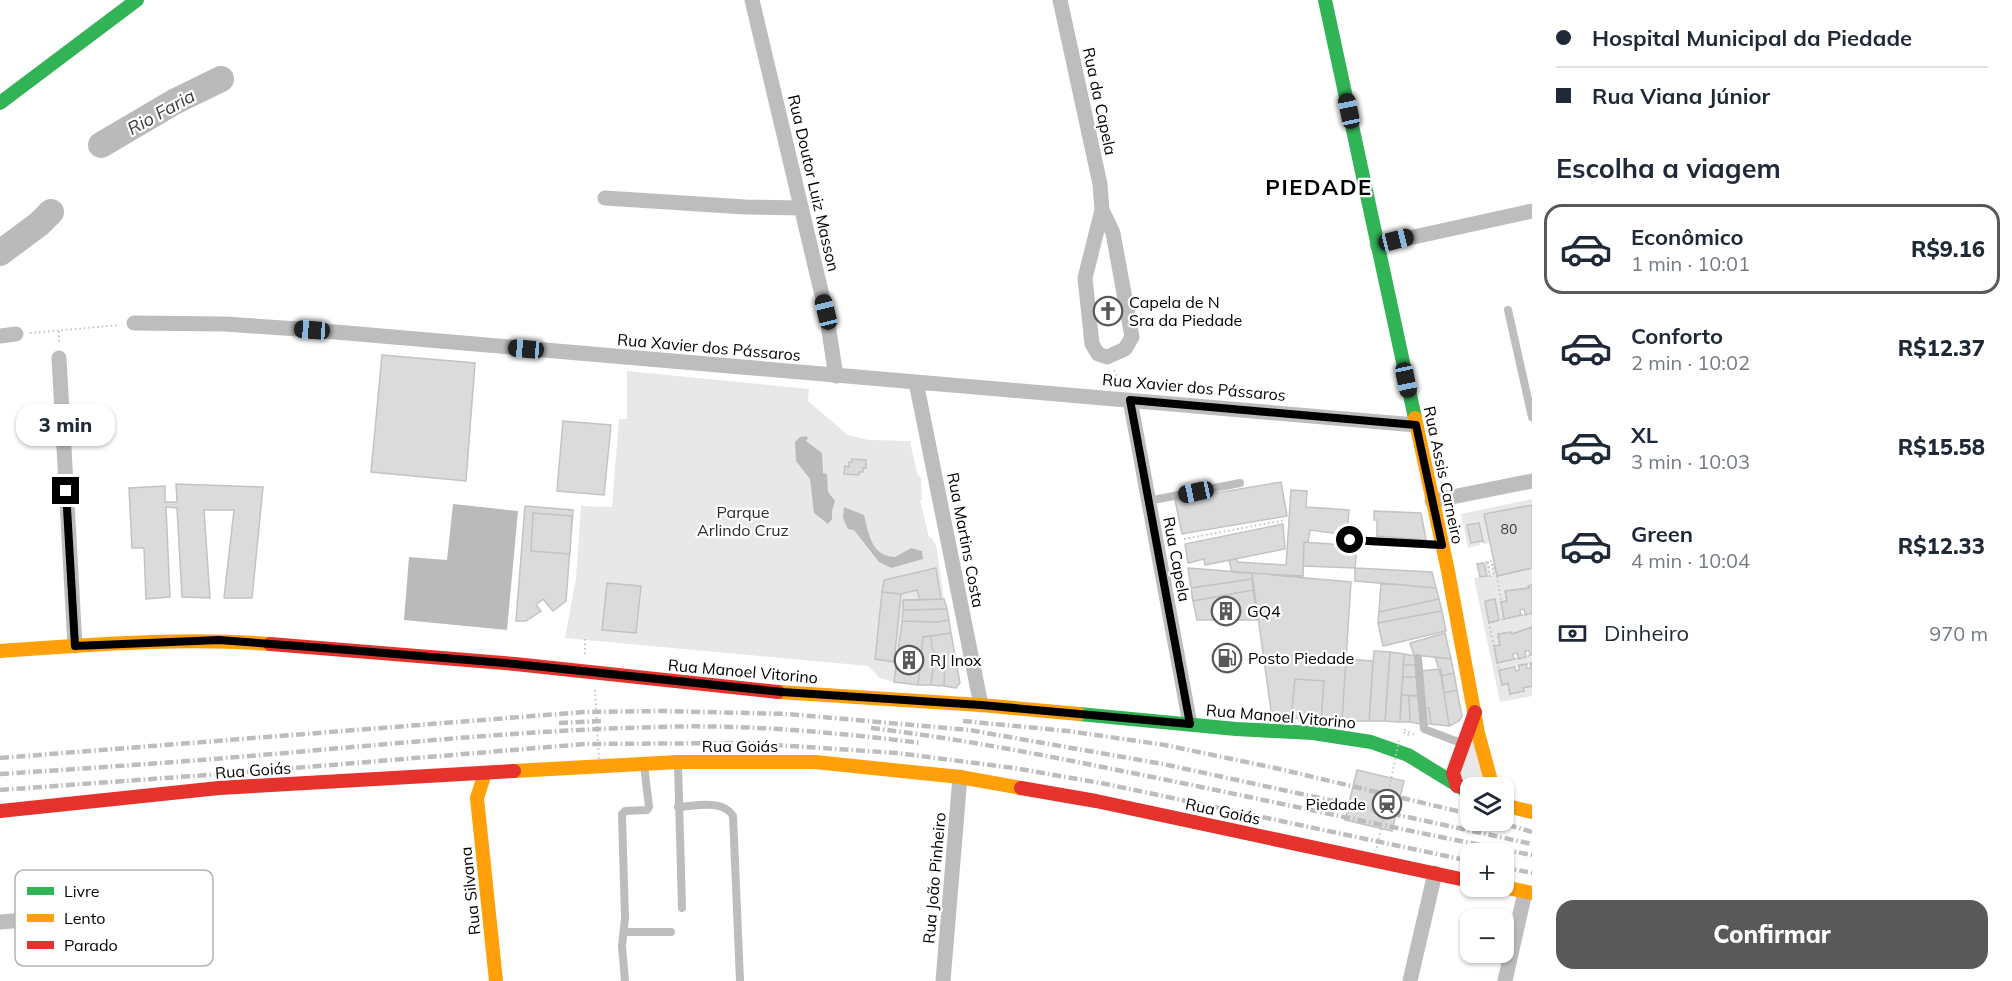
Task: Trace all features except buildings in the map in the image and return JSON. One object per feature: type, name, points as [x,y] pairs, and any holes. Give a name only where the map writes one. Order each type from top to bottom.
[{"type":"main road","points":[[0,103],[137,0]]},
{"type":"main road","name":"Rua Assis Carneiro","points":[[1325,0],[1490,777]]},
{"type":"main road","name":"Rua Manoel Vitorino","points":[[0,651],[219,640],[515,664],[782,692],[981,705],[1313,733],[1371,742],[1408,755],[1460,785]]},
{"type":"main road","points":[[1460,781],[1453,773],[1475,711]]},
{"type":"main road","name":"Rua Goiás","points":[[0,811],[219,788],[555,767],[678,762],[815,762],[960,777],[1096,801],[1460,878]]},
{"type":"main road","name":"Rua Silvana","points":[[485,773],[477,798],[496,981]]},
{"type":"main road","points":[[459,774],[477,798]]},
{"type":"main road","points":[[1514,889],[1529,892]]},
{"type":"street","name":"Rua Doutor Luiz Masson","points":[[752,0],[826,312],[836,376]]},
{"type":"street","name":"Rua da Capela","points":[[1060,0],[1100,184],[1102,210],[1085,278],[1092,344],[1098,354],[1107,357],[1125,349],[1132,338],[1113,233],[1102,210]]},
{"type":"street","points":[[605,198],[745,207],[801,208]]},
{"type":"street","points":[[1377,245],[1532,211]]},
{"type":"street","name":"Rua Xavier dos Pássaros","points":[[135,323],[225,324],[1416,425]]},
{"type":"street","points":[[59,358],[75,646]]},
{"type":"street","name":"Rua Martins Costa","points":[[916,382],[981,705]]},
{"type":"street","name":"Rua Capela","points":[[1130,400],[1190,724]]},
{"type":"street","points":[[1432,501],[1532,481]]},
{"type":"street","name":"Rua João Pinheiro","points":[[944,981],[960,777]]},
{"type":"street","points":[[1410,981],[1435,873]]},
{"type":"street","points":[[1505,981],[1529,892]]},
{"type":"street","points":[[0,922],[15,921]]},
{"type":"lane","points":[[1508,310],[1532,417]]},
{"type":"lane","points":[[1148,501],[1240,483]]},
{"type":"lane","points":[[1350,540],[1442,545]]},
{"type":"lane","points":[[1418,658],[1424,729],[1462,743]]},
{"type":"lane","points":[[678,762],[682,908]]},
{"type":"lane","points":[[625,981],[622,946],[625,918],[622,814],[625,811],[647,810],[649,807],[644,764]]},
{"type":"lane","points":[[678,807],[718,805],[729,810],[733,816],[740,981]]},
{"type":"lane","points":[[624,932],[671,932]]},
{"type":"path","points":[[7,335],[59,332],[135,323]]},
{"type":"path","points":[[1107,357],[1130,400]]},
{"type":"path","points":[[1184,539],[1286,520]]},
{"type":"path","points":[[1479,542],[1483,541],[1484,544]]},
{"type":"path","points":[[1477,564],[1493,561],[1504,619]]},
{"type":"path","points":[[1488,562],[1490,576],[1493,575],[1492,565],[1494,565]]},
{"type":"path","points":[[1497,576],[1532,568]]},
{"type":"path","points":[[1501,603],[1507,601],[1505,591],[1528,588],[1532,585]]},
{"type":"path","points":[[1532,613],[1489,623],[1502,685],[1508,683],[1510,694],[1524,692],[1523,688],[1532,686]]},
{"type":"path","points":[[1494,646],[1500,645],[1498,634],[1522,632],[1521,630],[1532,627]]},
{"type":"path","points":[[1497,663],[1532,655]]},
{"type":"path","points":[[1499,670],[1532,663]]},
{"type":"path","points":[[595,690],[599,762]]},
{"type":"path","points":[[1377,848],[1399,740]]},
{"type":"green space","name":"Parque Arlindo Cruz","points":[[627,371],[809,389],[808,401],[848,435],[869,440],[910,441],[917,473],[921,479],[922,500],[920,500],[929,537],[936,545],[944,599],[903,600],[894,682],[880,678],[868,666],[565,638],[576,578],[581,506],[612,507],[619,419],[627,419]]},
{"type":"green space","points":[[1532,499],[1532,505],[1484,514],[1490,543],[1484,544],[1479,523],[1467,525],[1471,543],[1479,541],[1480,545],[1468,548],[1461,514]]},
{"type":"green space","points":[[1488,562],[1491,576],[1493,575],[1492,565],[1497,575],[1532,568],[1532,585],[1528,586],[1529,588],[1505,591],[1507,601],[1501,603],[1504,619],[1532,613],[1532,627],[1512,634],[1511,632],[1498,634],[1500,645],[1494,647],[1498,662],[1532,655],[1532,663],[1499,670],[1502,684],[1508,683],[1510,694],[1523,692],[1523,688],[1532,686],[1532,696],[1500,702],[1474,578],[1487,576],[1484,563]],"holes":[[[1494,599],[1499,620],[1489,623],[1485,601]]]},
{"type":"green space","points":[[1473,727],[1483,776],[1460,777],[1460,781],[1458,780]]},
{"type":"shaded area","points":[[800,437],[808,438],[806,441],[822,453],[823,473],[827,474],[828,492],[835,501],[832,519],[828,524],[814,513],[810,479],[796,461],[795,442]]},
{"type":"shaded area","points":[[453,504],[518,511],[507,630],[404,620],[409,557],[447,560]]},
{"type":"shaded area","points":[[844,507],[864,515],[872,543],[881,553],[895,557],[911,548],[922,551],[923,559],[891,568],[879,562],[854,530],[848,529],[843,518]]},
{"type":"waterway","name":"Rio Faria","points":[[101,145],[174,102],[221,79]]},
{"type":"waterway","name":"Rio Faria","points":[[0,253],[39,224],[51,212]]},
{"type":"railway","points":[[0,758],[584,712],[788,714],[969,730],[1163,764],[1532,844]]},
{"type":"railway","points":[[559,723],[601,721]]},
{"type":"railway","points":[[963,721],[1068,731],[1165,745],[1275,768],[1460,812]]},
{"type":"railway","points":[[0,774],[561,731],[690,726],[822,732],[921,743]]},
{"type":"railway","points":[[871,728],[1060,759],[1532,855]]},
{"type":"railway","points":[[0,790],[585,744],[746,743],[897,753],[1014,768],[1106,784],[1460,859]]},
{"type":"railway","points":[[1514,827],[1532,832]]},
{"type":"railway","points":[[1514,869],[1532,873]]},
{"type":"traffic: fast","points":[[0,103],[137,0]]},
{"type":"traffic: fast","points":[[1325,0],[1415,418]]},
{"type":"traffic: fast","points":[[1079,714],[1236,729],[1313,733],[1371,742],[1408,755],[1460,787]]},
{"type":"traffic: slow","points":[[1415,418],[1448,571],[1478,733],[1490,777]]},
{"type":"traffic: slow","points":[[0,651],[101,644],[202,641],[270,644]]},
{"type":"traffic: slow","points":[[778,692],[981,705],[1079,714]]},
{"type":"traffic: slow","points":[[514,771],[678,762],[815,762],[960,777],[1021,788]]},
{"type":"traffic: slow","points":[[485,773],[477,798],[496,981]]},
{"type":"traffic: slow","points":[[1514,808],[1532,812]]},
{"type":"traffic: slow","points":[[1514,889],[1532,893]]},
{"type":"traffic: jam","points":[[270,644],[515,664],[778,692]]},
{"type":"traffic: jam","points":[[1457,786],[1453,773],[1475,712]]},
{"type":"traffic: jam","points":[[0,811],[219,788],[514,771]]},
{"type":"traffic: jam","points":[[1021,788],[1096,801],[1460,879]]},
{"type":"place","name":"Capela de N Sra da Piedade","points":[[1108,311]]},
{"type":"place","name":"GQ4","points":[[1226,611]]},
{"type":"place","name":"Posto Piedade","points":[[1227,658]]},
{"type":"place","name":"RJ Inox","points":[[909,660]]},
{"type":"place","name":"Piedade","points":[[1387,804]]},
{"type":"district","name":"PIEDADE","points":[[1319,187]]},
{"type":"route","points":[[66,491],[75,646],[219,640],[515,664],[782,692],[981,705],[1190,724],[1130,400],[1416,425],[1442,545],[1350,540]]}]
